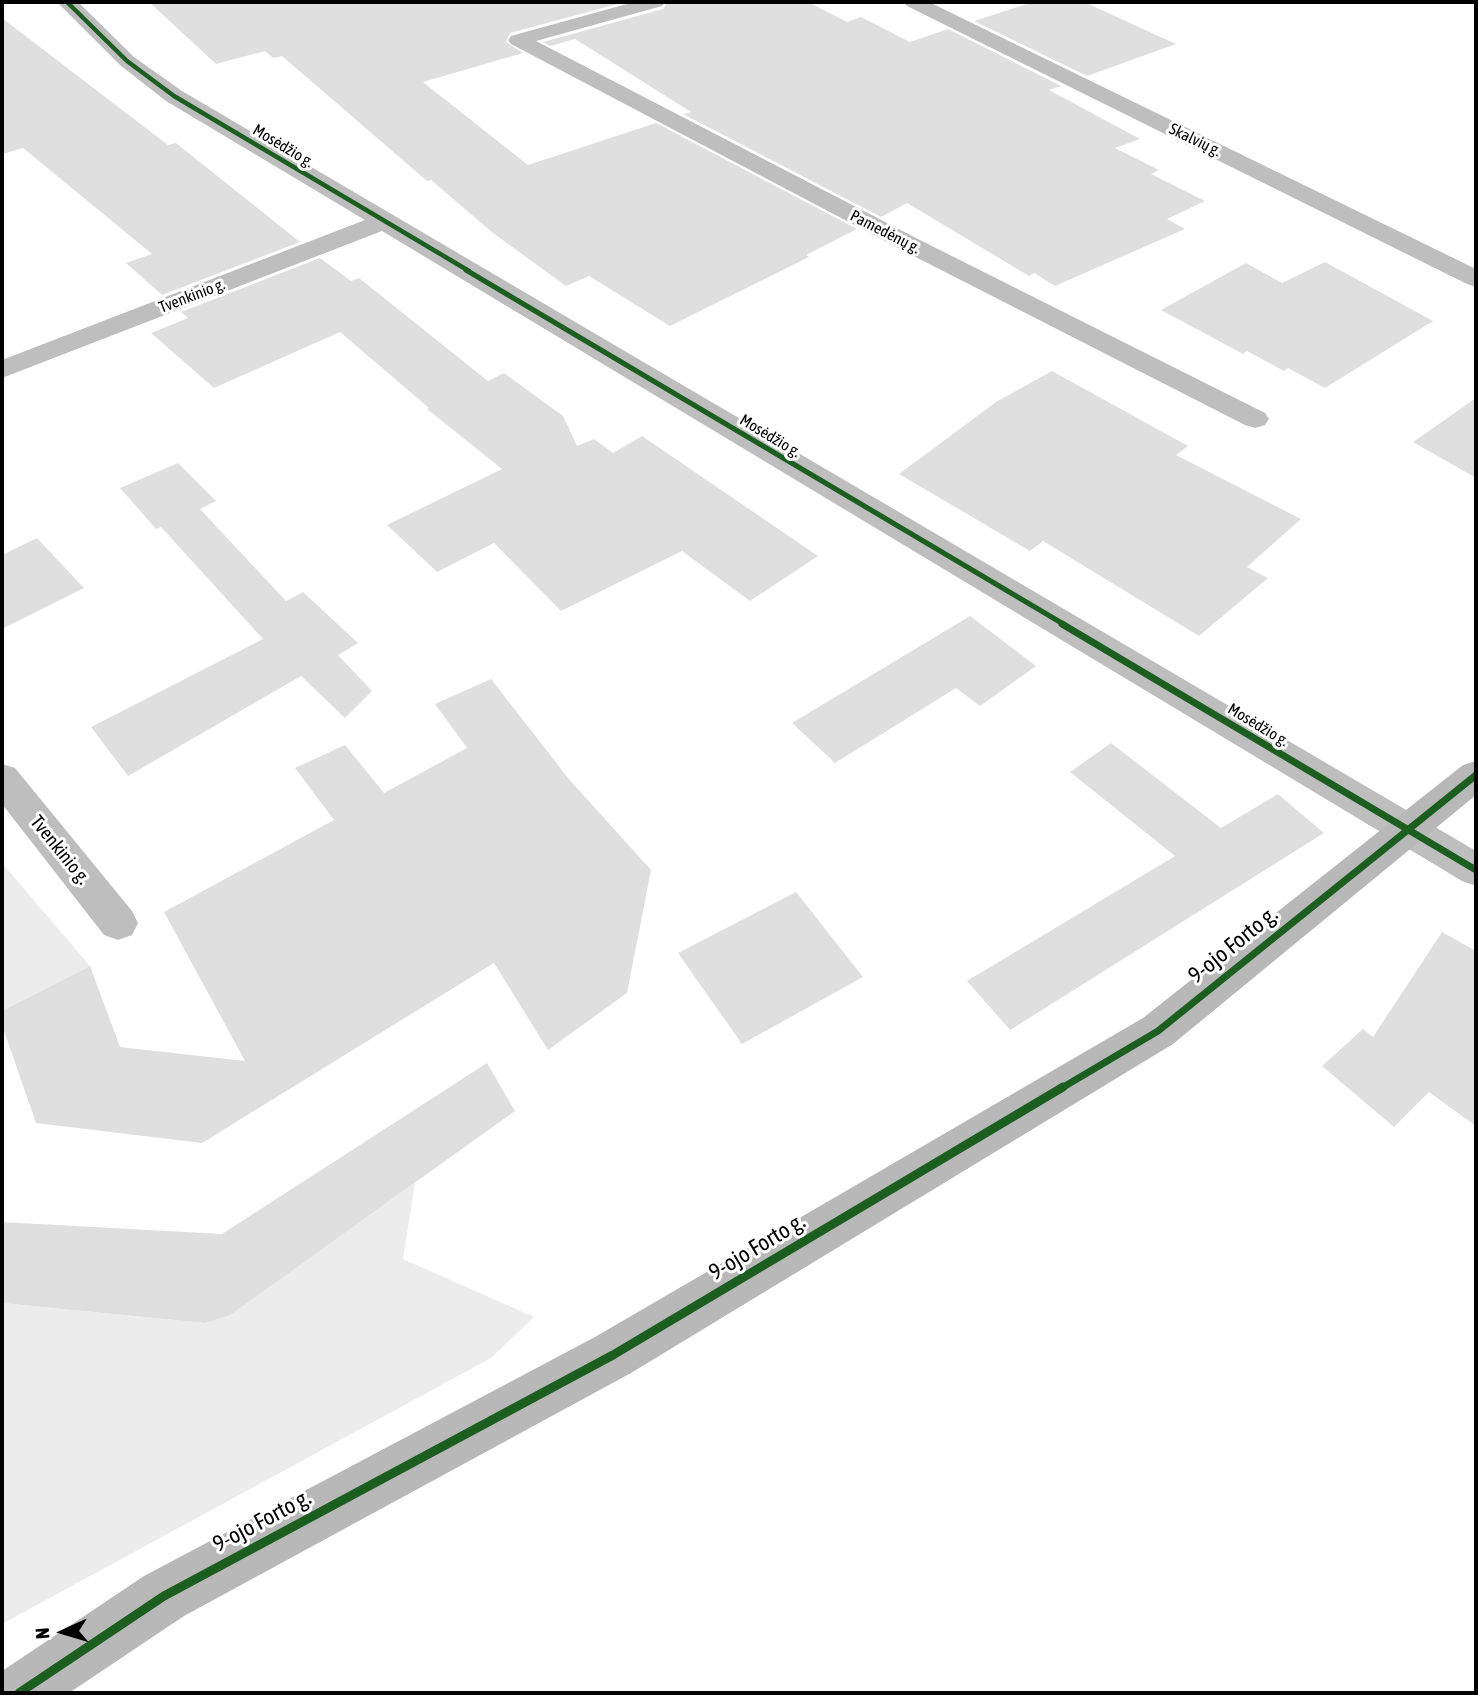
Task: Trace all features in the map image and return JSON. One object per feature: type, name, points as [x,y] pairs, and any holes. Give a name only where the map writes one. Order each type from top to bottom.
[{"type":"street","name":"Mosėdžio g.","points":[[67,2],[127,61],[173,96],[1476,870]]},
{"type":"street","name":"Pamedėnų g.","points":[[655,2],[518,40],[894,237],[1255,419]]},
{"type":"street","name":"Skalvių g.","points":[[914,2],[1476,279]]},
{"type":"street","name":"Tvenkinio g.","points":[[2,370],[382,222]]},
{"type":"street","name":"9-ojo Forto g.","points":[[19,1693],[164,1595],[613,1355],[1158,1031],[1476,775]]},
{"type":"street","name":"Tvenkinio g.","points":[[2,778],[118,923]]},
{"type":"shaded area","points":[[2,863],[90,966],[2,1011]]},
{"type":"shaded area","points":[[415,1183],[403,1259],[534,1317],[491,1358],[2,1624],[2,1303],[205,1323],[230,1314]]},
{"type":"building","points":[[149,2],[625,2],[510,33],[506,42],[523,53],[423,82],[528,165],[656,123],[857,229],[806,255],[809,257],[670,326],[589,276],[566,286],[493,233],[431,180],[427,181],[282,56],[273,58],[265,51],[216,64]]},
{"type":"building","points":[[668,2],[808,2],[847,22],[861,17],[910,42],[948,29],[1061,86],[1049,90],[1140,139],[1115,148],[1159,170],[1151,174],[1205,201],[1167,219],[1185,229],[1055,286],[1034,273],[1029,276],[907,203],[881,217],[683,114],[691,112],[575,39],[550,46],[543,42],[663,9]]},
{"type":"building","points":[[1033,2],[1084,2],[1176,44],[1087,76],[974,21]]},
{"type":"building","points":[[2,18],[168,145],[176,143],[300,242],[162,295],[126,263],[152,254],[23,148],[2,154]]},
{"type":"building","points":[[320,258],[351,281],[359,278],[488,381],[504,373],[563,416],[577,446],[594,439],[613,453],[642,436],[818,556],[750,601],[682,551],[561,611],[494,543],[437,572],[387,525],[502,469],[427,409],[429,408],[340,332],[214,388],[151,333],[188,318],[181,312]]},
{"type":"building","points":[[1325,262],[1433,321],[1325,388],[1288,368],[1284,371],[1247,351],[1243,354],[1161,310],[1246,263],[1282,283]]},
{"type":"building","points":[[1052,371],[1188,446],[1176,455],[1301,519],[1247,567],[1268,578],[1199,636],[1043,541],[1030,551],[899,474],[996,402]]},
{"type":"building","points":[[1476,398],[1476,478],[1413,442]]},
{"type":"building","points":[[178,463],[216,501],[200,509],[286,601],[303,592],[358,643],[338,655],[372,691],[345,718],[301,676],[128,776],[91,727],[263,639],[161,527],[156,529],[120,488]]},
{"type":"building","points":[[37,538],[84,588],[2,629],[2,555]]},
{"type":"building","points":[[970,616],[1036,666],[980,706],[956,688],[835,763],[792,723]]},
{"type":"building","points":[[491,679],[568,778],[651,870],[627,993],[548,1050],[494,963],[202,1143],[36,1123],[2,1025],[2,1011],[90,966],[120,1047],[245,1061],[164,912],[334,820],[295,768],[345,745],[384,793],[467,748],[435,704]]},
{"type":"building","points":[[1111,743],[1221,828],[1278,794],[1324,833],[1010,1030],[967,981],[1175,856],[1070,772]]},
{"type":"building","points":[[796,892],[863,977],[742,1044],[678,953]]},
{"type":"building","points":[[1442,932],[1476,951],[1476,1126],[1429,1092],[1394,1127],[1322,1066],[1363,1029],[1373,1037]]},
{"type":"building","points":[[487,1063],[515,1111],[230,1315],[205,1323],[2,1303],[2,1222],[222,1234]]},
{"type":"cycle path","points":[[67,2],[127,61],[174,96],[1476,870]]},
{"type":"cycle path","points":[[19,1693],[164,1596],[613,1355],[1158,1031],[1476,775]]}]
